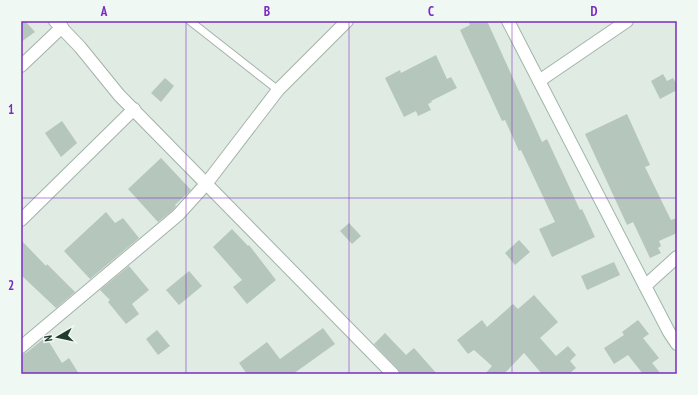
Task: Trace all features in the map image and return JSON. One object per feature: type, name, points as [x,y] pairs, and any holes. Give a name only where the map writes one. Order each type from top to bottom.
[{"type":"street","points":[[21,347],[178,215],[206,184],[278,90],[347,21]]},
{"type":"street","points":[[508,21],[644,286],[677,344]]},
{"type":"street","points":[[539,81],[627,21]]},
{"type":"street","points":[[21,66],[58,24],[80,46],[119,95],[393,374]]},
{"type":"street","points":[[21,220],[134,109]]},
{"type":"street","points":[[644,286],[677,257]]},
{"type":"lane","points":[[190,21],[278,90]]},
{"type":"building","points":[[21,21],[25,21],[35,32],[21,42]]},
{"type":"building","points":[[468,21],[487,21],[542,142],[547,139],[580,210],[582,209],[595,237],[552,257],[539,229],[555,222],[521,150],[519,151],[505,120],[502,121],[460,30],[470,25]]},
{"type":"building","points":[[436,55],[447,79],[451,77],[457,88],[431,101],[432,102],[428,104],[431,110],[418,116],[416,111],[404,117],[385,78],[400,70],[401,73]]},
{"type":"building","points":[[663,74],[667,81],[673,78],[677,85],[677,90],[660,99],[651,81]]},
{"type":"building","points":[[165,78],[174,86],[161,102],[151,93]]},
{"type":"building","points":[[627,114],[650,165],[645,167],[671,220],[677,218],[677,233],[659,241],[661,246],[658,248],[661,253],[650,258],[633,222],[627,225],[585,134]]},
{"type":"building","points":[[62,121],[77,143],[61,157],[45,133]]},
{"type":"building","points":[[161,158],[191,190],[175,205],[176,206],[173,210],[158,222],[128,189]]},
{"type":"building","points":[[106,212],[115,223],[123,218],[139,238],[90,279],[64,251]]},
{"type":"building","points":[[349,223],[361,236],[352,244],[340,231]]},
{"type":"building","points":[[232,229],[248,246],[249,245],[276,280],[247,304],[233,287],[242,280],[213,247]]},
{"type":"building","points":[[21,240],[46,266],[47,264],[75,292],[56,308],[21,275]]},
{"type":"building","points":[[519,240],[530,252],[515,265],[505,253]]},
{"type":"building","points":[[614,262],[620,275],[587,290],[581,276]]},
{"type":"building","points":[[129,266],[149,290],[132,304],[139,314],[126,324],[108,302],[110,300],[100,290]]},
{"type":"building","points":[[189,271],[202,286],[179,305],[166,290]]},
{"type":"building","points":[[534,295],[558,322],[540,338],[556,356],[568,346],[576,355],[570,361],[576,368],[569,374],[542,374],[524,353],[504,374],[485,374],[492,366],[474,350],[468,354],[457,340],[482,320],[487,327],[513,304],[518,309]]},
{"type":"building","points":[[638,320],[649,334],[643,338],[659,358],[652,363],[661,374],[643,374],[628,355],[614,364],[604,348],[624,335],[622,332]]},
{"type":"building","points":[[323,328],[335,344],[293,374],[247,374],[239,363],[267,342],[280,359]]},
{"type":"building","points":[[157,330],[170,346],[158,355],[146,339]]},
{"type":"building","points":[[385,333],[406,355],[414,348],[437,374],[400,374],[398,369],[374,344]]},
{"type":"building","points":[[46,337],[62,363],[69,358],[79,374],[21,374],[21,354],[26,353]]}]
